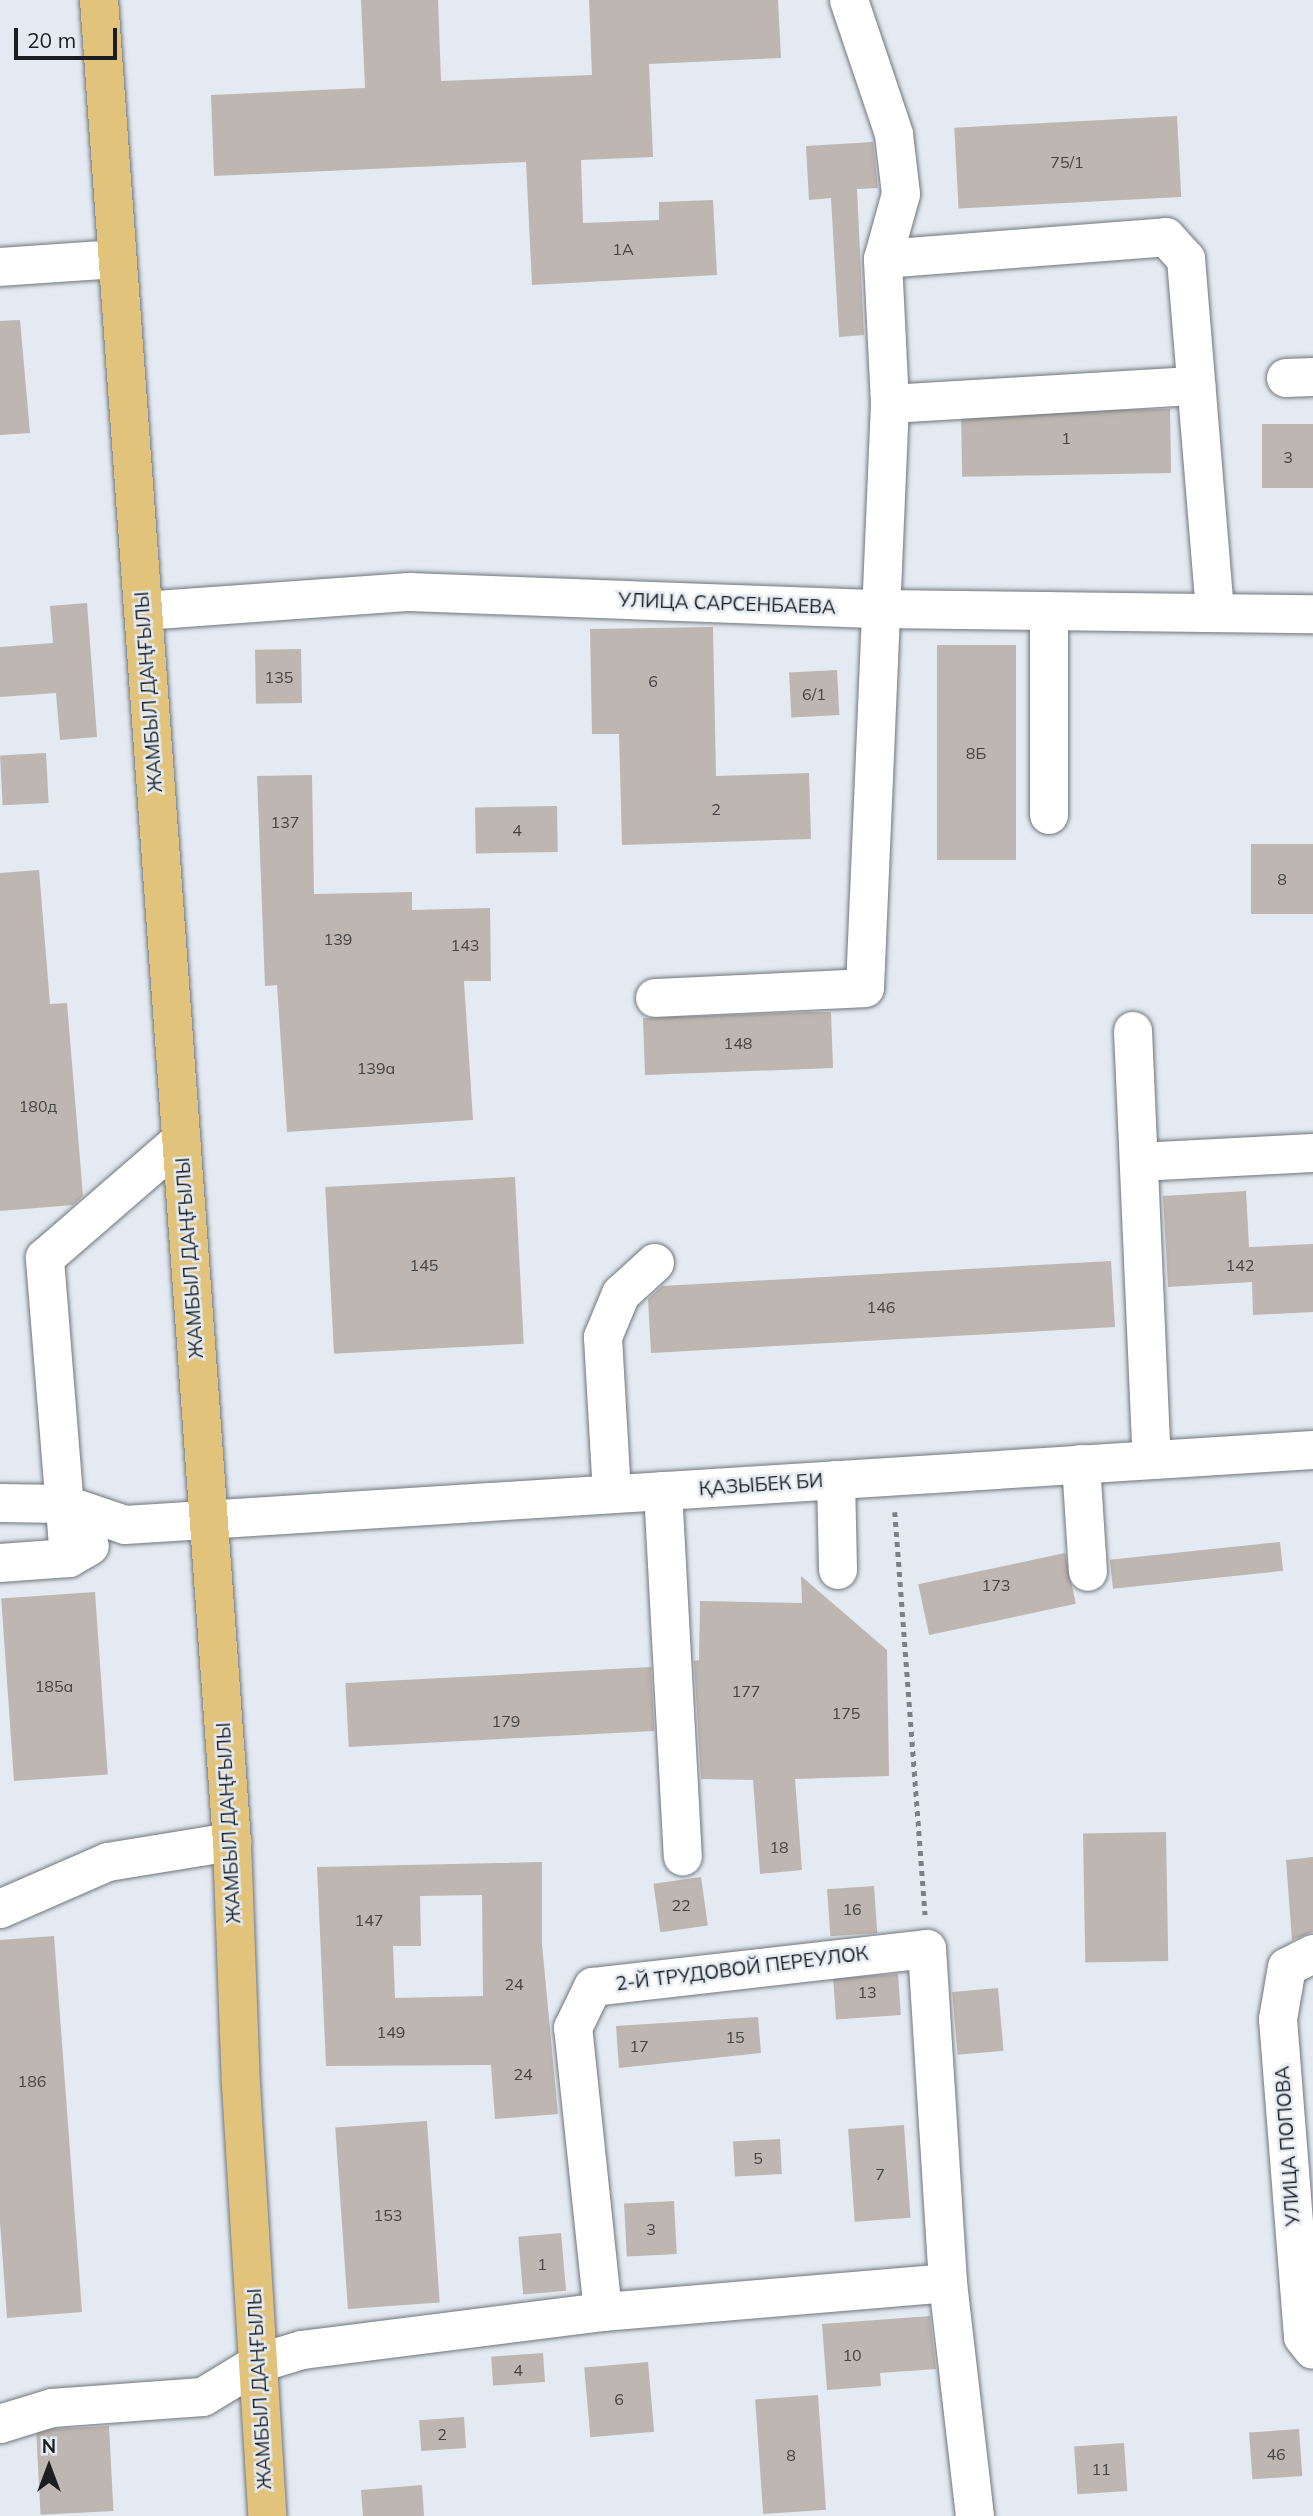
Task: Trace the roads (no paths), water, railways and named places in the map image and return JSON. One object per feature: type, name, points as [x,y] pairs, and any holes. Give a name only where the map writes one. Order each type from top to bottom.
[{"type":"main road","name":"ЖАМБЫЛ ДАҢҒЫЛЫ","points":[[99,4],[232,1842],[267,2516]]},
{"type":"street","points":[[655,998],[865,988],[890,404],[883,259],[901,194],[894,134],[849,0]]},
{"type":"street","points":[[883,259],[1166,237],[1186,259],[1215,613]]},
{"type":"street","points":[[0,267],[117,259]]},
{"type":"street","points":[[890,404],[1196,386]]},
{"type":"street","name":"УЛИЦА САРСЕНБАЕВА","points":[[143,611],[409,592],[880,609],[1313,614]]},
{"type":"street","points":[[1049,611],[1049,816]]},
{"type":"street","points":[[1133,1031],[1152,1460]]},
{"type":"street","points":[[69,1558],[45,1258],[181,1140]]},
{"type":"street","points":[[1139,1162],[1313,1153]]},
{"type":"street","points":[[612,1494],[603,1337],[621,1294],[655,1263]]},
{"type":"street","name":"ҚАЗЫБЕК БИ","points":[[125,1525],[1313,1450]]},
{"type":"street","points":[[1081,1464],[1088,1572]]},
{"type":"street","points":[[836,1480],[838,1570]]},
{"type":"street","points":[[663,1491],[683,1856]]},
{"type":"street","points":[[0,1503],[63,1504],[125,1525]]},
{"type":"street","points":[[0,1563],[69,1558],[125,1525]]},
{"type":"street","points":[[0,1909],[108,1862],[232,1842]]},
{"type":"street","name":"2-Й ТРУДОВОЙ ПЕРЕУЛОК","points":[[603,2312],[573,2028],[593,1987],[927,1949],[948,2283]]},
{"type":"street","name":"УЛИЦА ПОПОВА","points":[[1313,1954],[1287,1968],[1278,2019],[1303,2337],[1313,2350]]},
{"type":"street","points":[[0,2424],[52,2408],[203,2397],[258,2363],[302,2350],[603,2312],[948,2283],[975,2516]]}]
